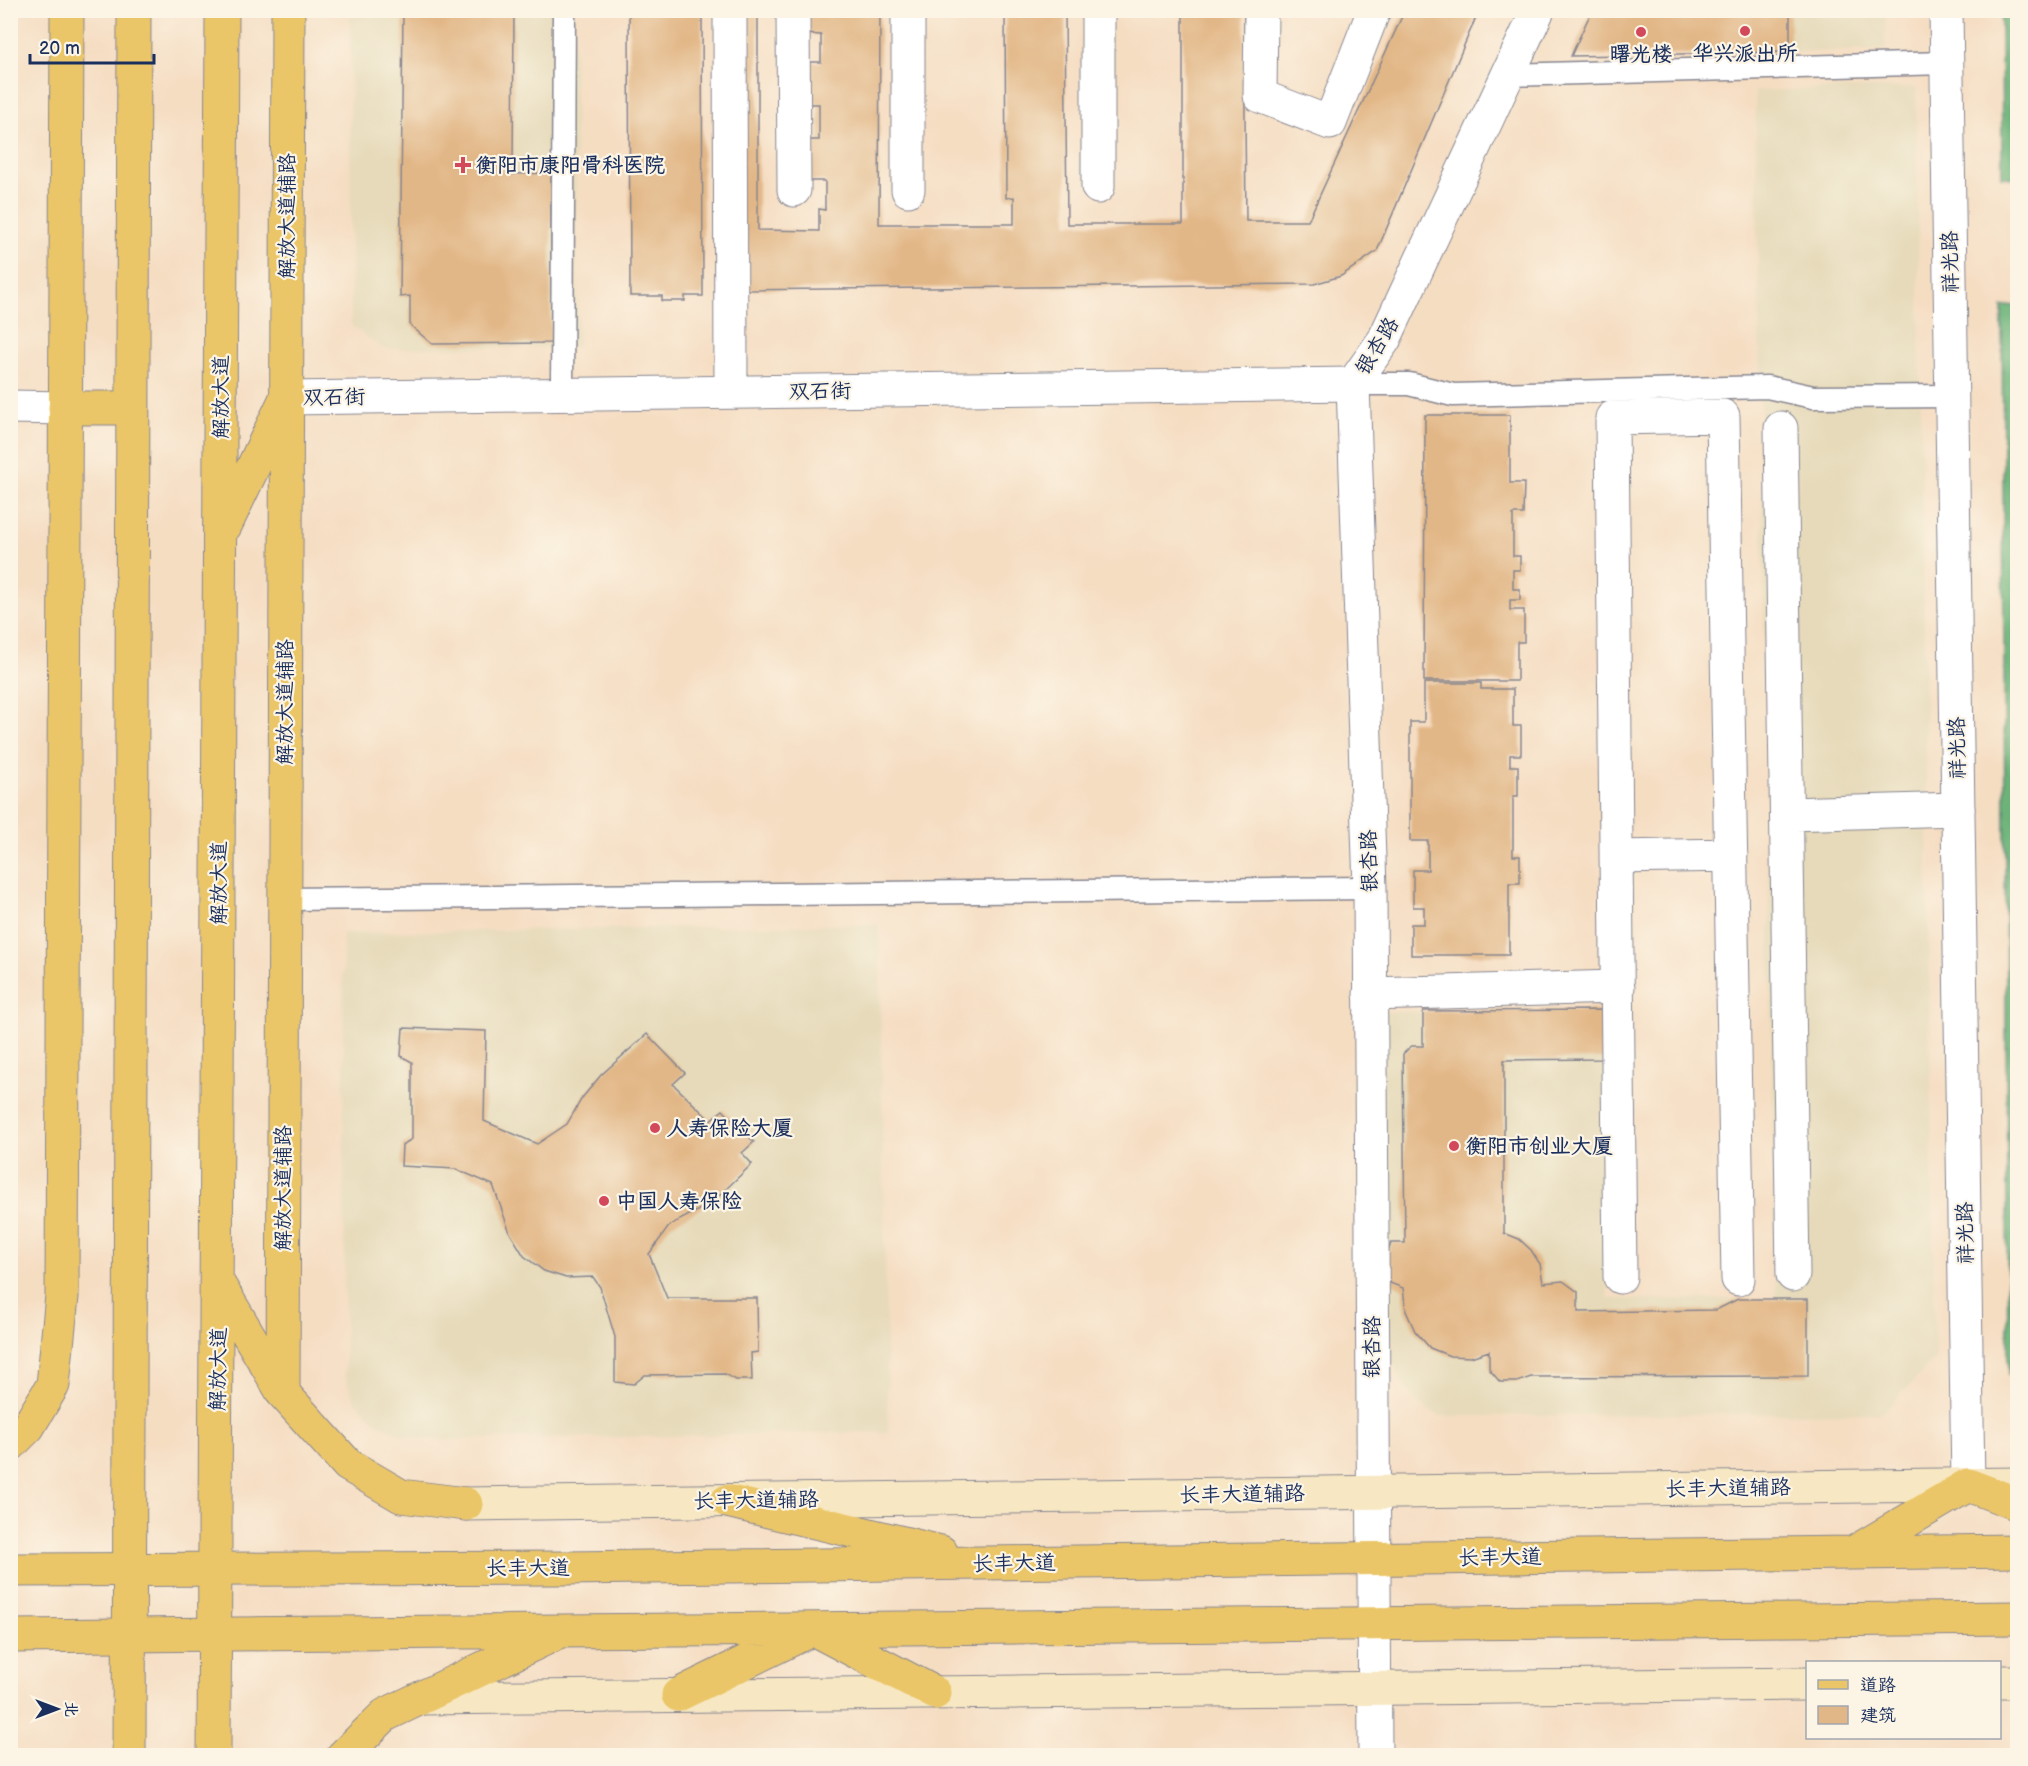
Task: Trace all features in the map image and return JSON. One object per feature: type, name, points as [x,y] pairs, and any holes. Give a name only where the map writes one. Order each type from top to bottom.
[{"type":"main road","points":[[10,1445],[28,1427],[53,1385],[62,1296],[67,10]]},
{"type":"main road","points":[[129,1755],[134,10]]},
{"type":"main road","name":"解放大道","points":[[214,1755],[218,1285],[222,10]]},
{"type":"main road","name":"解放大道辅路","points":[[283,1393],[288,10]]},
{"type":"main road","points":[[220,536],[286,398]]},
{"type":"main road","points":[[65,408],[133,408]]},
{"type":"main road","points":[[218,1285],[283,1393]]},
{"type":"main road","name":"长丰大道辅路","points":[[283,1393],[348,1465],[401,1496],[466,1504],[2018,1484]]},
{"type":"main road","points":[[1852,1553],[1968,1485],[2018,1504]]},
{"type":"main road","points":[[727,1501],[990,1563]]},
{"type":"main road","name":"长丰大道","points":[[10,1570],[129,1571],[990,1563],[2018,1551]]},
{"type":"main road","points":[[10,1636],[2018,1618]]},
{"type":"main road","points":[[813,1629],[935,1693]]},
{"type":"main road","points":[[678,1695],[813,1629]]},
{"type":"main road","points":[[343,1755],[386,1715],[561,1631]]},
{"type":"main road","points":[[2001,1682],[2018,1682]]},
{"type":"main road","points":[[421,1698],[1806,1684]]},
{"type":"street","points":[[730,10],[731,392]]},
{"type":"street","points":[[793,10],[794,190]]},
{"type":"street","points":[[908,10],[908,190]]},
{"type":"street","points":[[1098,10],[1098,187]]},
{"type":"street","points":[[1261,10],[1260,96],[1330,123],[1374,10]]},
{"type":"street","name":"银杏路","points":[[1374,1755],[1370,888],[1353,384],[1384,340],[1538,10]]},
{"type":"street","name":"祥光路","points":[[1946,10],[1968,1485]]},
{"type":"street","name":"双石街","points":[[286,398],[1353,384]]},
{"type":"street","points":[[10,407],[65,408]]},
{"type":"street","points":[[1620,1277],[1612,418],[1723,416],[1738,1279]]},
{"type":"street","points":[[1781,428],[1793,1275]]},
{"type":"street","points":[[1787,814],[1958,809]]},
{"type":"street","points":[[1616,857],[1731,855]]},
{"type":"street","points":[[1370,994],[1618,987]]},
{"type":"lane","points":[[562,394],[564,10]]},
{"type":"lane","points":[[1508,75],[1947,63]]},
{"type":"lane","points":[[1353,384],[1409,384],[1453,395],[1767,387],[1813,397],[1952,396]]},
{"type":"lane","points":[[285,899],[1370,888]]},
{"type":"shaded area","name":"衡阳市康阳骨科医院","points":[[350,11],[574,11],[578,347],[383,349],[351,325]]},
{"type":"shaded area","points":[[1700,11],[1885,11],[1886,50],[1701,54]]},
{"type":"shaded area","points":[[1916,87],[1935,1359],[1883,1413],[1439,1416],[1416,1401],[1399,1378],[1386,1339],[1383,1012],[1606,1010],[1608,1299],[1776,1299],[1755,91]]},
{"type":"shaded area","points":[[879,924],[888,1432],[434,1440],[404,1436],[377,1423],[355,1401],[345,1376],[343,933]]},
{"type":"green space","points":[[2001,11],[2017,11],[2017,178],[2002,177]]},
{"type":"green space","points":[[2018,305],[2017,1380],[2008,1375],[2002,307]]},
{"type":"building","points":[[403,10],[514,10],[513,174],[551,173],[551,343],[432,344],[410,325],[410,296],[400,297]]},
{"type":"building","points":[[629,10],[702,10],[703,296],[685,296],[685,301],[662,301],[662,296],[630,296]]},
{"type":"building","points":[[737,10],[758,10],[758,230],[819,231],[819,209],[825,210],[825,181],[810,181],[810,140],[819,140],[819,104],[808,104],[808,62],[821,62],[821,35],[806,34],[806,10],[880,10],[879,224],[1014,224],[1014,197],[1006,198],[1005,10],[1065,10],[1067,224],[1183,224],[1183,10],[1244,10],[1246,221],[1308,221],[1405,10],[1479,10],[1377,251],[1341,276],[1314,284],[738,290]]},
{"type":"building","points":[[1592,10],[1790,10],[1790,52],[1571,56]]},
{"type":"building","points":[[1425,415],[1510,415],[1510,483],[1524,483],[1523,514],[1513,514],[1513,556],[1520,556],[1520,570],[1513,570],[1513,589],[1520,589],[1520,600],[1510,600],[1510,610],[1524,610],[1524,642],[1517,642],[1517,681],[1424,681]]},
{"type":"building","points":[[1424,683],[1481,683],[1481,689],[1513,689],[1513,726],[1521,726],[1521,755],[1510,755],[1510,766],[1518,766],[1518,796],[1513,796],[1513,856],[1520,856],[1520,883],[1509,883],[1509,955],[1411,955],[1411,924],[1424,924],[1424,907],[1413,907],[1413,870],[1428,870],[1428,841],[1410,841],[1410,722],[1424,722]]},
{"type":"building","name":"衡阳市创业大厦","points":[[1606,1010],[1607,1059],[1504,1060],[1504,1233],[1519,1239],[1531,1250],[1540,1264],[1543,1283],[1563,1281],[1578,1292],[1578,1312],[1716,1310],[1738,1299],[1808,1299],[1808,1376],[1531,1377],[1517,1382],[1500,1382],[1489,1369],[1489,1351],[1471,1357],[1450,1356],[1430,1348],[1415,1331],[1406,1311],[1403,1288],[1390,1283],[1384,1265],[1391,1243],[1405,1243],[1403,1054],[1411,1046],[1423,1046],[1423,1011]]},
{"type":"building","name":"中国人寿保险","points":[[403,1028],[486,1031],[484,1121],[537,1144],[567,1124],[582,1098],[601,1075],[647,1034],[685,1073],[673,1084],[710,1120],[723,1110],[754,1142],[742,1153],[752,1164],[723,1192],[697,1211],[670,1225],[649,1254],[667,1298],[757,1298],[758,1352],[751,1353],[752,1380],[736,1380],[725,1374],[645,1375],[634,1384],[615,1382],[615,1337],[600,1287],[593,1277],[566,1278],[544,1271],[524,1256],[510,1233],[493,1185],[456,1169],[401,1166],[402,1145],[412,1139],[412,1062],[401,1056]]},
{"type":"place","name":"华兴派出所","points":[[1745,31]]},
{"type":"place","name":"曙光楼","points":[[1641,32]]},
{"type":"place","name":"衡阳市康阳骨科医院","points":[[463,165]]},
{"type":"place","name":"人寿保险大厦","points":[[655,1128]]},
{"type":"place","name":"衡阳市创业大厦","points":[[1454,1146]]},
{"type":"place","name":"中国人寿保险","points":[[604,1201]]}]
